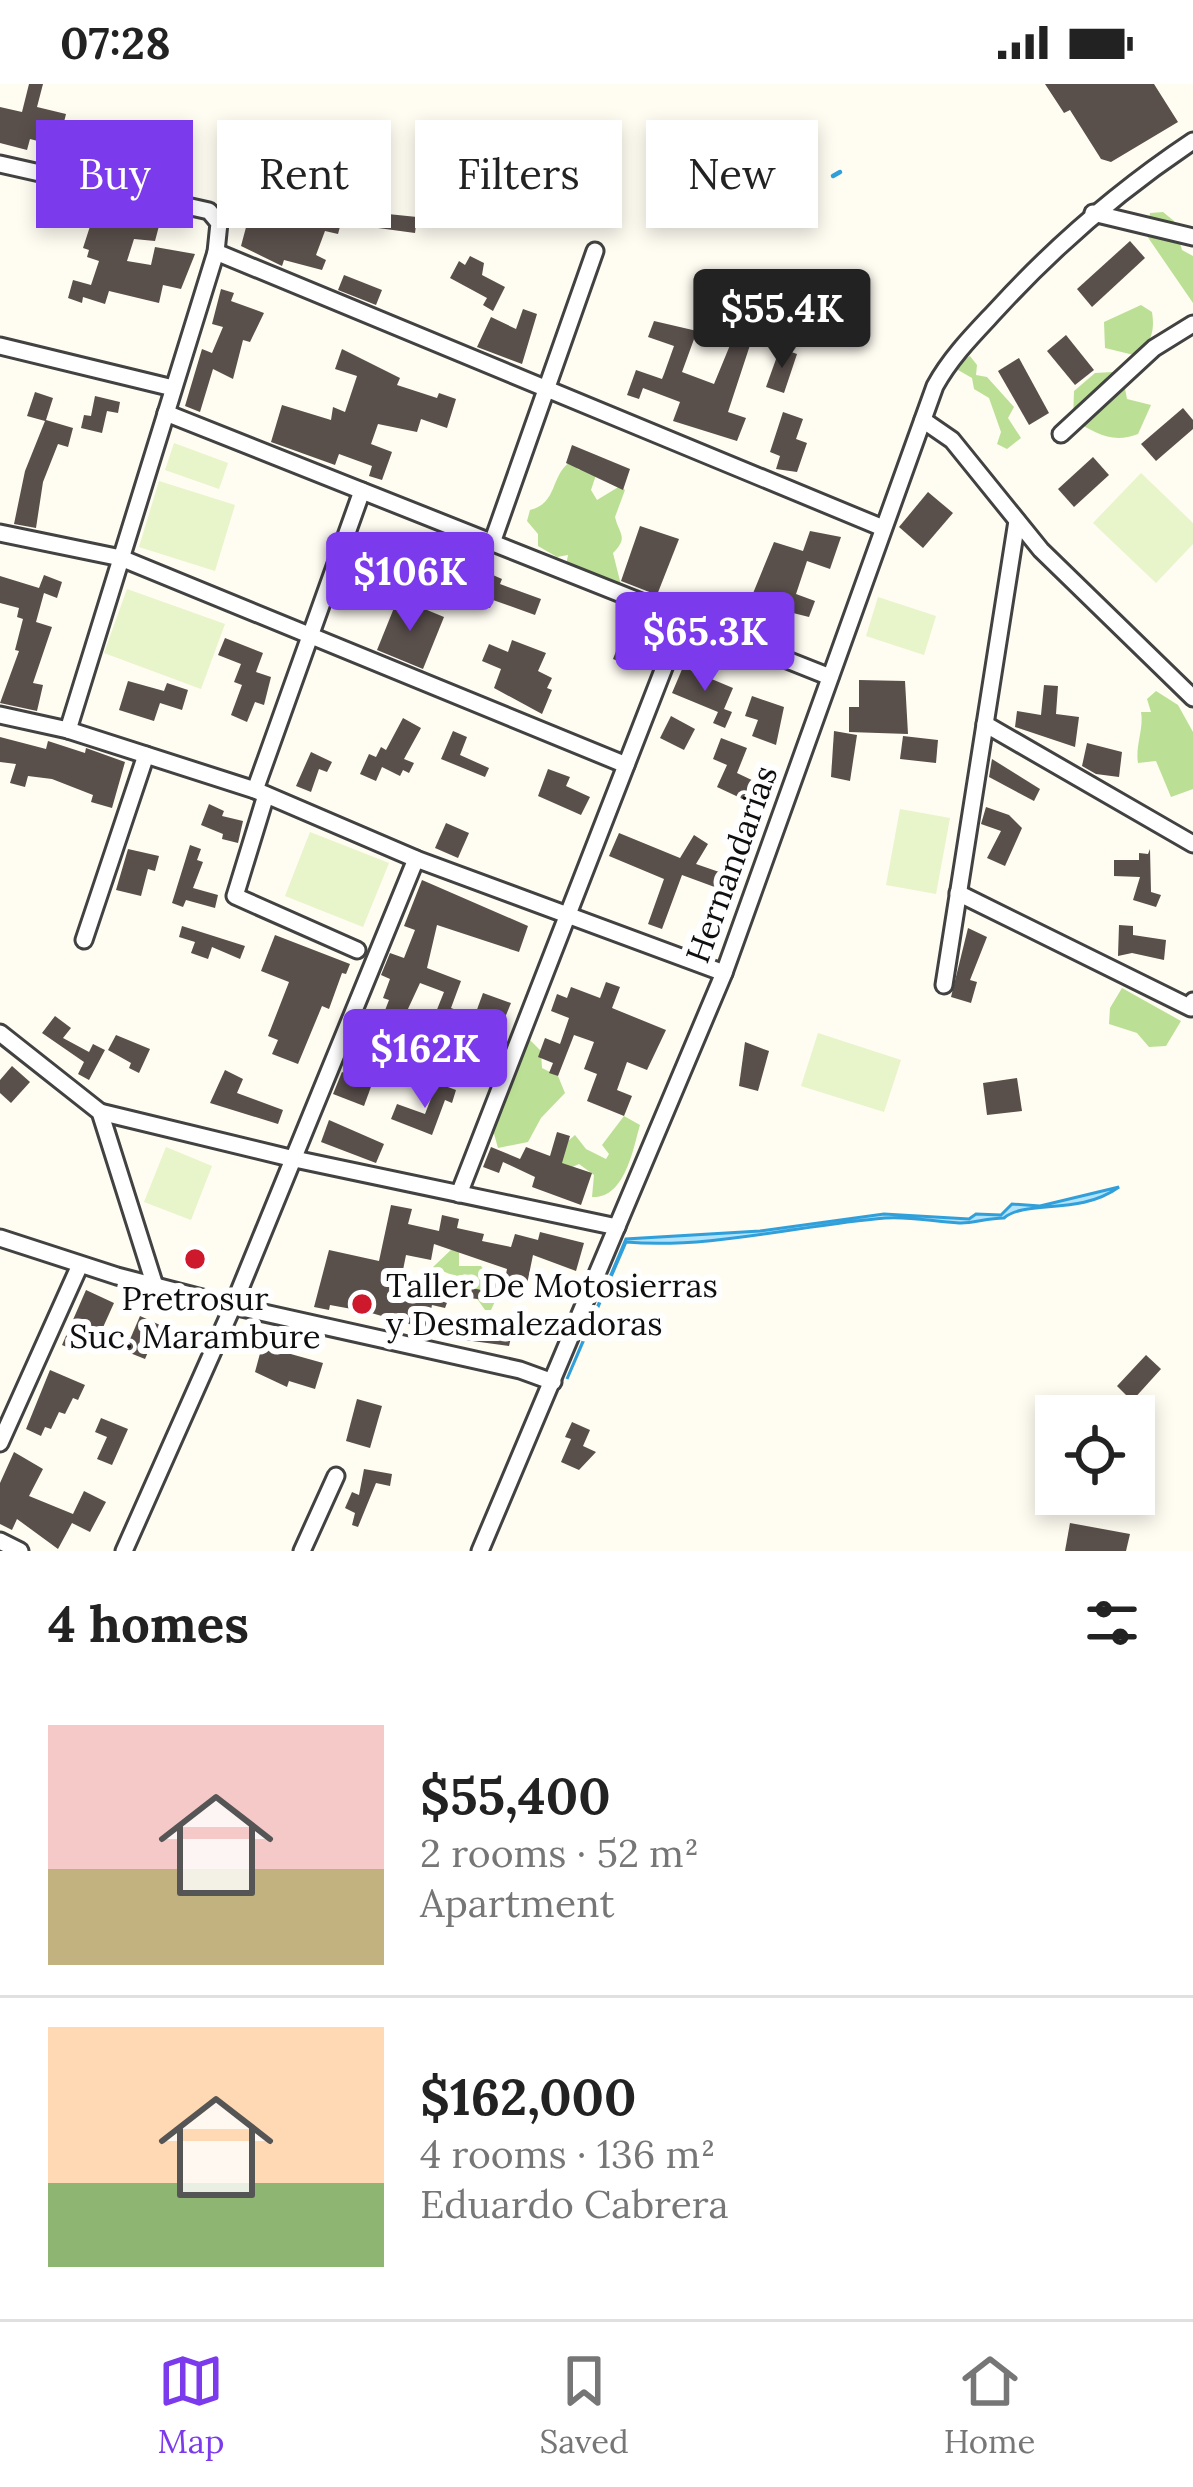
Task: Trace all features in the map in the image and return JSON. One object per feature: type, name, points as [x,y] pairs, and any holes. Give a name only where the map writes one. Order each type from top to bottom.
[{"type":"street","name":"Hernandarias","points":[[480,1551],[724,973],[923,420],[953,356],[1094,213],[1193,141]]},
{"type":"street","points":[[0,164],[209,212],[219,224],[216,252],[68,730]]},
{"type":"street","points":[[1094,213],[1193,237]]},
{"type":"street","points":[[492,543],[595,250]]},
{"type":"street","points":[[216,252],[883,528]]},
{"type":"street","points":[[1060,434],[1154,348],[1193,324]]},
{"type":"street","points":[[0,346],[173,388]]},
{"type":"street","points":[[166,413],[830,677]]},
{"type":"street","points":[[923,420],[952,440],[1017,521],[1193,698]]},
{"type":"street","points":[[357,950],[235,896],[309,637],[362,491]]},
{"type":"street","points":[[944,985],[1017,521]]},
{"type":"street","points":[[0,532],[121,559],[626,766]]},
{"type":"street","points":[[459,1194],[683,619]]},
{"type":"street","points":[[0,715],[68,730],[261,793],[416,859],[724,973]]},
{"type":"street","points":[[985,724],[1193,844]]},
{"type":"street","points":[[84,940],[146,755]]},
{"type":"street","points":[[124,1551],[233,1306],[416,859]]},
{"type":"street","points":[[958,893],[1191,1008],[1193,1001]]},
{"type":"street","points":[[0,1033],[100,1112],[617,1228]]},
{"type":"street","points":[[100,1112],[154,1286]]},
{"type":"street","points":[[0,1238],[154,1286],[520,1370],[553,1382]]},
{"type":"street","points":[[0,1443],[80,1265]]},
{"type":"street","points":[[302,1551],[336,1476]]},
{"type":"street","points":[[0,1541],[20,1551]]},
{"type":"green space","points":[[1163,212],[1174,221],[1182,250],[1193,256],[1193,303],[1147,236],[1150,213]]},
{"type":"green space","points":[[1141,305],[1152,312],[1153,325],[1138,356],[1105,348],[1104,322]]},
{"type":"green space","points":[[970,356],[977,365],[976,375],[987,377],[1014,407],[1008,418],[1021,438],[1007,449],[997,444],[1001,432],[989,398],[958,370],[960,362]]},
{"type":"green space","points":[[1113,372],[1123,378],[1127,399],[1151,405],[1138,434],[1129,437],[1097,433],[1073,420],[1074,391],[1095,373]]},
{"type":"green space","points":[[174,443],[228,463],[219,489],[165,470]]},
{"type":"green space","points":[[570,462],[579,470],[588,464],[598,469],[591,490],[597,500],[620,486],[625,490],[615,517],[622,539],[613,553],[621,585],[618,590],[566,565],[568,555],[557,557],[538,546],[538,534],[527,521],[530,510],[545,502]]},
{"type":"green space","points":[[1141,473],[1193,523],[1193,544],[1156,583],[1093,523]]},
{"type":"green space","points":[[159,481],[235,505],[215,571],[139,547]]},
{"type":"green space","points":[[127,589],[225,624],[201,689],[104,653]]},
{"type":"green space","points":[[878,597],[936,616],[924,655],[866,636]]},
{"type":"green space","points":[[1156,691],[1178,705],[1193,732],[1193,789],[1171,797],[1156,761],[1138,763],[1141,712],[1151,712],[1147,699]]},
{"type":"green space","points":[[900,809],[950,818],[936,894],[886,885]]},
{"type":"green space","points":[[310,832],[389,863],[363,927],[285,896]]},
{"type":"green space","points":[[1122,988],[1181,1021],[1166,1046],[1149,1047],[1137,1033],[1109,1024],[1110,1008]]},
{"type":"green space","points":[[818,1033],[901,1060],[884,1112],[801,1086]]},
{"type":"green space","points":[[530,1040],[541,1051],[542,1068],[558,1076],[565,1093],[541,1118],[528,1142],[498,1148],[491,1123],[524,1042]]},
{"type":"green space","points":[[624,1116],[640,1125],[626,1171],[612,1190],[592,1197],[594,1175],[579,1164],[568,1169],[548,1158],[575,1135],[586,1149],[606,1159],[609,1154],[602,1145]]},
{"type":"green space","points":[[166,1147],[212,1166],[191,1220],[144,1202]]},
{"type":"green space","points":[[453,1248],[459,1250],[459,1266],[481,1266],[489,1278],[496,1269],[504,1282],[491,1310],[485,1310],[464,1280],[433,1267]]},
{"type":"water","points":[[1119,1187],[1071,1205],[1026,1209],[969,1223],[885,1218],[723,1239],[626,1242],[567,1379],[626,1239],[760,1231],[884,1214],[969,1219],[976,1214],[1001,1215],[1012,1204],[1040,1206]]},
{"type":"building","points":[[29,84],[43,84],[37,107],[66,114],[64,120],[36,120],[36,141],[30,139],[27,150],[0,143],[0,107],[22,112]]},
{"type":"building","points":[[1045,84],[1154,84],[1178,122],[1111,162],[1101,159],[1070,110],[1064,113]]},
{"type":"building","points":[[391,214],[415,217],[415,233],[378,228],[391,228]]},
{"type":"building","points":[[89,228],[158,228],[155,241],[134,239],[127,261],[151,265],[155,247],[195,254],[181,289],[163,285],[159,303],[109,291],[105,304],[83,297],[82,303],[68,298],[73,280],[91,285],[99,261],[87,257],[89,250],[83,248]]},
{"type":"building","points":[[246,228],[340,228],[338,234],[325,231],[316,255],[326,260],[322,270],[284,260],[282,266],[241,246]]},
{"type":"building","points":[[1130,241],[1145,258],[1092,307],[1077,289]]},
{"type":"building","points":[[470,256],[484,263],[482,275],[505,287],[493,311],[483,305],[487,298],[450,278],[459,261],[465,265]]},
{"type":"building","points":[[344,275],[382,290],[376,305],[338,290]]},
{"type":"building","points":[[221,289],[234,293],[231,301],[264,313],[250,342],[243,340],[233,379],[213,369],[200,412],[185,406],[202,349],[212,353],[223,327],[212,324]]},
{"type":"building","points":[[523,309],[537,314],[522,364],[477,347],[491,317],[516,329]]},
{"type":"building","points":[[654,321],[697,331],[682,372],[714,384],[735,333],[752,339],[728,412],[746,418],[737,441],[673,421],[680,402],[643,388],[639,399],[627,395],[636,370],[662,379],[664,374],[674,346],[648,337]]},
{"type":"building","points":[[1066,335],[1094,370],[1075,385],[1047,351]]},
{"type":"building","points":[[780,348],[797,354],[784,393],[766,387]]},
{"type":"building","points":[[342,349],[400,378],[397,385],[456,399],[447,428],[421,419],[417,432],[378,424],[371,444],[392,452],[382,480],[369,476],[372,466],[339,454],[335,465],[271,442],[282,405],[331,420],[333,407],[345,412],[357,376],[335,369]]},
{"type":"building","points":[[1019,358],[1049,413],[1029,425],[998,371]]},
{"type":"building","points":[[35,392],[53,398],[46,420],[73,428],[68,447],[58,444],[43,482],[36,528],[14,524],[25,471],[45,421],[27,416]]},
{"type":"building","points":[[95,396],[120,402],[118,413],[107,411],[102,433],[81,428],[84,415],[91,416]]},
{"type":"building","points":[[1183,408],[1193,420],[1193,429],[1156,461],[1141,444]]},
{"type":"building","points":[[783,412],[803,419],[796,439],[807,443],[797,472],[776,469],[780,456],[770,452]]},
{"type":"building","points":[[572,445],[630,469],[623,490],[566,463]]},
{"type":"building","points":[[1093,457],[1109,475],[1074,507],[1058,489]]},
{"type":"building","points":[[928,492],[953,513],[923,548],[899,527]]},
{"type":"building","points":[[640,526],[679,539],[657,595],[621,581]]},
{"type":"building","points":[[810,531],[841,537],[830,569],[807,561],[796,594],[815,601],[809,617],[793,613],[781,645],[770,640],[773,630],[740,625],[774,542],[803,551]]},
{"type":"building","points":[[486,572],[502,579],[500,584],[541,599],[535,615],[493,600],[490,608],[474,601]]},
{"type":"building","points":[[44,575],[62,582],[57,598],[44,593],[36,622],[52,627],[33,683],[43,685],[37,711],[0,703],[19,651],[15,650],[23,619],[17,617],[19,608],[0,603],[0,576],[39,588]]},
{"type":"building","points":[[398,598],[444,617],[423,669],[377,650]]},
{"type":"building","points":[[641,625],[648,641],[634,668],[613,659],[623,633]]},
{"type":"building","points":[[225,638],[263,653],[256,672],[271,677],[264,705],[255,702],[247,722],[231,715],[242,685],[234,682],[241,664],[218,655]]},
{"type":"building","points":[[512,640],[546,653],[538,671],[552,678],[547,688],[552,690],[542,714],[494,688],[501,669],[482,661],[489,644],[508,652]]},
{"type":"building","points":[[683,667],[733,688],[724,709],[732,712],[725,728],[713,723],[718,712],[672,693]]},
{"type":"building","points":[[859,680],[905,681],[908,734],[849,732],[849,707],[859,707]]},
{"type":"building","points":[[128,681],[164,691],[167,683],[188,690],[182,710],[160,703],[154,721],[119,710]]},
{"type":"building","points":[[1044,685],[1058,686],[1056,714],[1079,717],[1075,747],[1015,727],[1017,711],[1041,715]]},
{"type":"building","points":[[752,696],[784,707],[776,745],[752,736],[758,720],[745,716]]},
{"type":"building","points":[[671,716],[695,729],[684,750],[660,738]]},
{"type":"building","points":[[403,718],[421,728],[404,759],[414,763],[409,773],[403,770],[400,776],[382,767],[376,781],[360,774],[369,754],[376,757],[381,747],[386,750]]},
{"type":"building","points":[[453,731],[467,737],[460,755],[489,768],[485,777],[441,759]]},
{"type":"building","points":[[834,731],[857,735],[850,781],[831,777]]},
{"type":"building","points":[[903,736],[938,740],[936,763],[900,759]]},
{"type":"building","points":[[0,737],[46,749],[48,741],[85,753],[86,748],[125,762],[112,808],[91,802],[93,795],[52,779],[28,776],[25,787],[10,783],[16,764],[0,762]]},
{"type":"building","points":[[721,738],[747,748],[737,773],[758,783],[749,802],[717,787],[727,765],[713,759]]},
{"type":"building","points":[[1087,743],[1122,752],[1119,777],[1096,774],[1082,766]]},
{"type":"building","points":[[311,752],[332,762],[327,772],[319,769],[311,792],[296,786]]},
{"type":"building","points":[[992,759],[1040,789],[1034,801],[989,777]]},
{"type":"building","points":[[548,769],[570,777],[566,786],[590,797],[581,815],[538,796]]},
{"type":"building","points":[[209,804],[224,811],[222,816],[243,821],[238,843],[201,825]]},
{"type":"building","points":[[986,807],[1009,815],[1022,828],[1005,866],[987,858],[1001,831],[981,824]]},
{"type":"building","points":[[446,823],[469,833],[458,858],[435,848]]},
{"type":"building","points":[[619,833],[680,858],[694,835],[708,844],[696,864],[725,874],[720,889],[682,875],[662,929],[648,924],[664,879],[609,856]]},
{"type":"building","points":[[190,845],[201,849],[197,860],[203,862],[193,888],[218,895],[215,908],[186,900],[183,907],[172,903]]},
{"type":"building","points":[[128,849],[159,856],[155,871],[148,869],[141,896],[116,890]]},
{"type":"building","points":[[1150,849],[1151,892],[1161,895],[1156,907],[1133,900],[1140,877],[1114,876],[1114,860],[1139,860],[1139,853],[1148,854]]},
{"type":"building","points":[[422,880],[528,926],[519,952],[437,925],[427,968],[461,981],[451,1008],[481,1019],[469,1049],[441,1038],[436,1052],[422,1047],[444,992],[420,983],[395,1037],[421,1047],[412,1070],[401,1066],[404,1058],[359,1041],[365,1026],[377,1031],[389,1000],[383,998],[390,979],[381,975],[390,953],[404,958],[415,930],[404,926]]},
{"type":"building","points":[[1119,925],[1133,926],[1133,935],[1166,940],[1164,960],[1132,953],[1118,956]]},
{"type":"building","points":[[182,926],[245,946],[240,959],[212,947],[208,959],[191,953],[195,942],[179,937]]},
{"type":"building","points":[[968,928],[987,937],[970,980],[977,982],[971,1003],[951,997]]},
{"type":"building","points":[[275,935],[350,964],[329,1009],[322,1006],[298,1064],[272,1054],[278,1040],[268,1036],[289,982],[261,971]]},
{"type":"building","points":[[606,982],[620,987],[612,1008],[666,1030],[647,1070],[627,1062],[617,1090],[632,1096],[624,1116],[587,1101],[597,1074],[584,1069],[594,1042],[574,1035],[558,1076],[549,1073],[553,1063],[538,1057],[545,1038],[560,1044],[569,1018],[551,1011],[557,994],[567,998],[571,987],[600,998]]},
{"type":"building","points":[[483,993],[511,1003],[502,1025],[475,1015]]},
{"type":"building","points":[[55,1016],[71,1028],[63,1038],[89,1052],[93,1044],[105,1050],[89,1080],[78,1074],[84,1062],[42,1033]]},
{"type":"building","points":[[116,1035],[150,1049],[139,1073],[108,1050]]},
{"type":"building","points":[[745,1042],[769,1051],[758,1091],[739,1086]]},
{"type":"building","points":[[12,1066],[30,1082],[11,1103],[0,1093],[0,1080]]},
{"type":"building","points":[[225,1070],[243,1079],[237,1093],[283,1110],[278,1124],[210,1103]]},
{"type":"building","points":[[342,1072],[372,1084],[364,1106],[333,1094]]},
{"type":"building","points":[[1017,1078],[1022,1111],[987,1115],[983,1083]]},
{"type":"building","points":[[437,1083],[456,1090],[452,1103],[445,1100],[432,1135],[391,1119],[397,1104],[425,1114]]},
{"type":"building","points":[[329,1120],[384,1144],[376,1163],[321,1142]]},
{"type":"building","points":[[557,1132],[570,1136],[562,1163],[592,1173],[581,1205],[532,1187],[535,1177],[503,1162],[499,1173],[483,1167],[491,1147],[520,1159],[526,1147],[550,1156]]},
{"type":"building","points":[[391,1205],[412,1209],[408,1224],[439,1231],[442,1215],[459,1219],[457,1228],[484,1234],[482,1241],[511,1247],[515,1234],[538,1240],[540,1232],[584,1243],[576,1271],[533,1255],[526,1289],[504,1285],[507,1269],[434,1244],[431,1260],[406,1255],[399,1290],[430,1297],[433,1280],[486,1291],[484,1300],[450,1295],[445,1308],[432,1305],[425,1336],[414,1334],[416,1326],[368,1312],[314,1307],[329,1250],[379,1261]]},
{"type":"building","points":[[86,1290],[114,1303],[100,1334],[91,1330],[81,1353],[62,1345]]},
{"type":"building","points":[[140,1316],[160,1325],[145,1359],[125,1351]]},
{"type":"building","points":[[471,1316],[514,1325],[509,1346],[465,1340]]},
{"type":"building","points":[[262,1346],[323,1363],[315,1389],[289,1381],[287,1387],[255,1372]]},
{"type":"building","points":[[1146,1355],[1161,1369],[1137,1395],[1126,1395],[1117,1386]]},
{"type":"building","points":[[50,1370],[85,1385],[78,1400],[73,1398],[65,1414],[59,1412],[51,1429],[45,1427],[41,1436],[26,1429]]},
{"type":"building","points":[[357,1399],[382,1406],[370,1448],[346,1441]]},
{"type":"building","points":[[101,1418],[128,1429],[112,1465],[97,1459],[107,1437],[95,1432]]},
{"type":"building","points":[[572,1422],[590,1430],[583,1446],[596,1452],[579,1470],[561,1462]]},
{"type":"building","points":[[14,1452],[43,1469],[29,1496],[73,1514],[84,1491],[106,1502],[90,1532],[72,1523],[58,1549],[17,1519],[12,1530],[0,1524],[0,1483]]},
{"type":"building","points":[[364,1469],[392,1474],[390,1486],[376,1483],[358,1527],[352,1525],[355,1513],[345,1508],[352,1492],[359,1495]]},
{"type":"building","points":[[1070,1523],[1130,1534],[1126,1551],[1065,1551]]},
{"type":"waterway","points":[[833,176],[840,172]]},
{"type":"place","name":"Pretrosur Suc. Marambure","points":[[195,1259]]},
{"type":"place","name":"Taller De Motosierras y Desmalezadoras","points":[[362,1304]]}]
